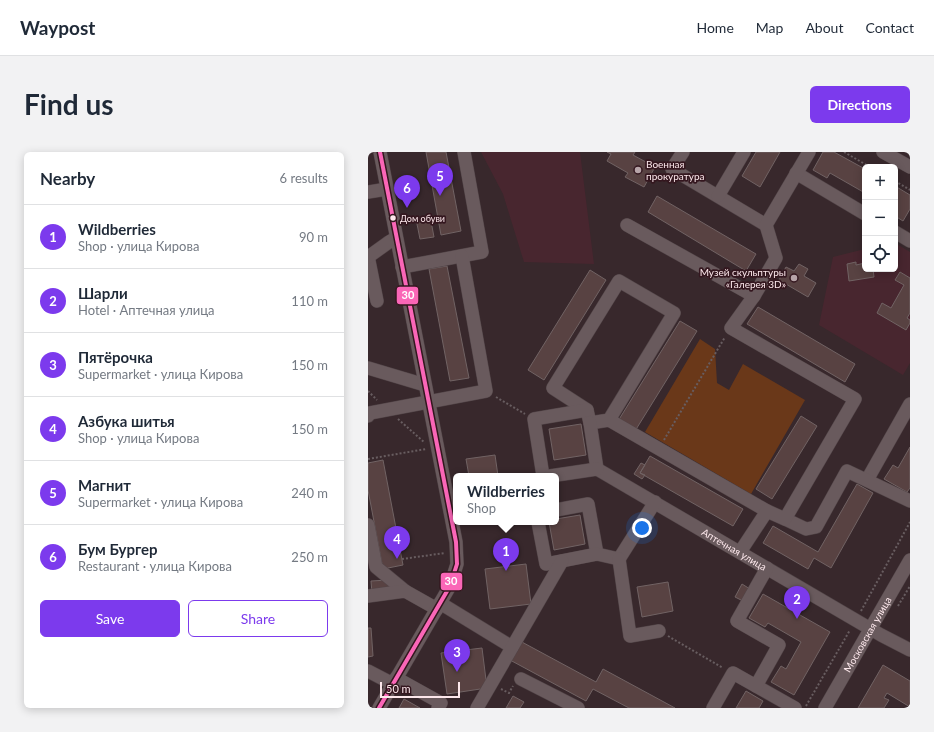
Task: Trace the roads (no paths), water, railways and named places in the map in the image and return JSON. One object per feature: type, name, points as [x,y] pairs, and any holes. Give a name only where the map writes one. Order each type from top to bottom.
[{"type":"street","points":[[379,708],[450,586],[457,564],[456,542],[380,152]]},
{"type":"street","points":[[402,267],[482,252],[464,152]]},
{"type":"street","points":[[683,152],[672,169],[766,225],[776,258],[754,296],[731,328],[855,399],[784,519]]},
{"type":"street","points":[[718,196],[744,152]]},
{"type":"street","points":[[766,225],[808,152]]},
{"type":"street","points":[[883,152],[910,167]]},
{"type":"street","points":[[796,173],[862,212]]},
{"type":"street","points":[[368,192],[387,189]]},
{"type":"street","points":[[627,225],[754,296]]},
{"type":"street","points":[[898,234],[910,241]]},
{"type":"street","points":[[377,301],[368,256],[396,238]]},
{"type":"street","points":[[368,416],[370,413],[486,391],[462,256]]},
{"type":"street","points":[[559,475],[598,469],[588,410],[553,388],[619,281],[674,312],[609,420]]},
{"type":"street","points":[[368,368],[425,384]]},
{"type":"street","points":[[867,480],[910,404]]},
{"type":"street","points":[[543,473],[534,419],[588,410]]},
{"type":"street","points":[[590,423],[609,420],[766,510],[806,529],[816,527],[847,471],[910,501]]},
{"type":"street","name":"Аптечная улица","points":[[598,469],[767,568],[858,616],[871,628],[910,650]]},
{"type":"street","points":[[654,502],[618,559],[630,636],[659,631]]},
{"type":"street","points":[[559,509],[588,504],[597,554]]},
{"type":"street","points":[[740,552],[766,510]]},
{"type":"street","points":[[368,525],[376,567],[405,591],[439,606],[512,647]]},
{"type":"street","points":[[539,525],[546,564],[597,554],[618,559]]},
{"type":"street","name":"Московская улица","points":[[825,708],[910,560]]},
{"type":"street","points":[[477,708],[562,561]]},
{"type":"street","points":[[756,686],[779,645],[737,621],[767,568]]},
{"type":"street","points":[[368,596],[405,591]]},
{"type":"street","points":[[368,671],[394,681],[441,703],[438,708]]},
{"type":"street","points":[[713,708],[733,673],[796,708]]},
{"type":"street","points":[[518,680],[578,708]]},
{"type":"place","name":"Военная прокуратура","points":[[638,170]]},
{"type":"place","name":"Магнит","points":[[440,196]]},
{"type":"place","name":"Бум Бургер","points":[[407,208]]},
{"type":"place","name":"Дом обуви","points":[[393,218]]},
{"type":"place","name":"Музей скульптуры «Галерея 3D»","points":[[794,278]]},
{"type":"place","name":"Азбука шитья","points":[[397,559]]},
{"type":"place","name":"Wildberries","points":[[506,571]]},
{"type":"place","name":"Шарли","points":[[797,619]]},
{"type":"place","name":"Пятёрочка","points":[[457,672]]}]
